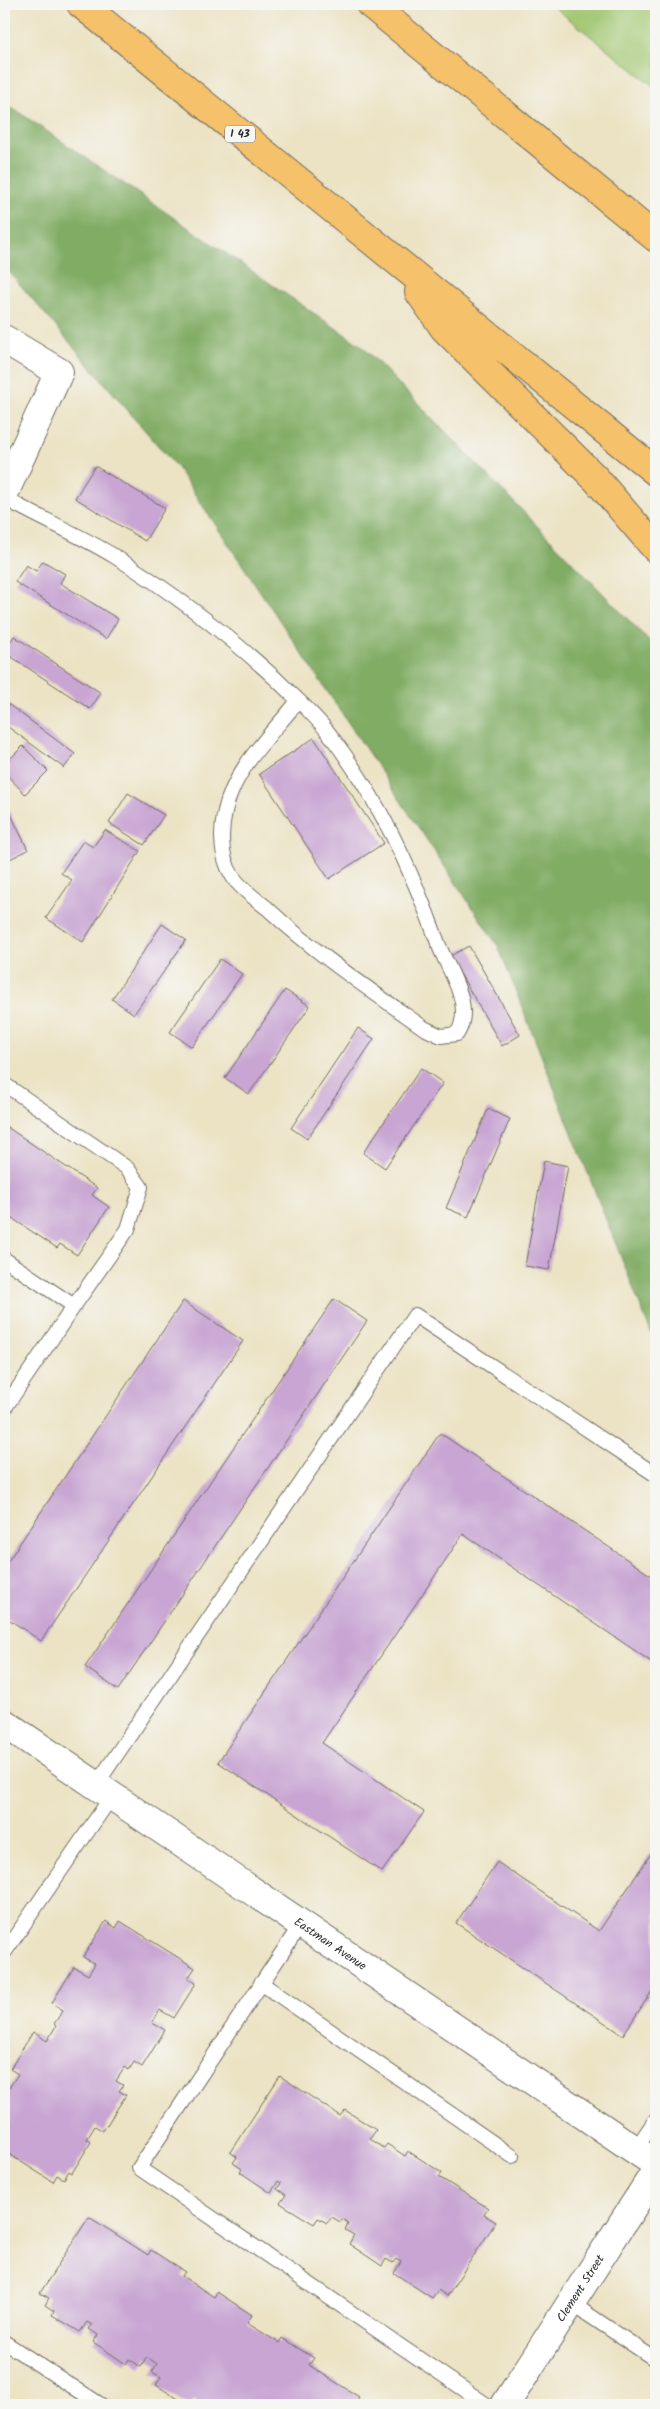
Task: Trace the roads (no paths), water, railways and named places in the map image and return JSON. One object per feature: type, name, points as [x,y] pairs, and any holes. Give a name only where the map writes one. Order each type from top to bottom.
[{"type":"highway","name":"I 43","points":[[81,4],[656,472]]},
{"type":"highway","points":[[370,4],[656,238]]},
{"type":"highway","points":[[399,264],[444,328],[596,479],[656,549]]},
{"type":"street","points":[[4,339],[58,372],[4,494]]},
{"type":"street","name":"Eastman Avenue","points":[[4,1723],[646,2157]]},
{"type":"street","name":"Clement Street","points":[[506,2405],[656,2171]]},
{"type":"lane","points":[[4,498],[113,556],[180,600],[243,649],[298,701],[331,735],[389,826],[425,907],[442,955],[462,1001],[463,1025],[457,1034],[441,1036],[424,1028],[301,940],[234,879],[226,862],[221,838],[225,810],[237,780],[253,754],[298,701]]},
{"type":"lane","points":[[4,1084],[127,1168],[141,1187],[128,1229],[4,1409]]},
{"type":"lane","points":[[4,1259],[74,1306]]},
{"type":"lane","points":[[4,1954],[104,1790],[415,1315],[656,1474]]},
{"type":"lane","points":[[301,1924],[139,2168],[487,2405]]},
{"type":"lane","points":[[262,1983],[512,2156]]},
{"type":"lane","points":[[646,2157],[656,2119]]},
{"type":"lane","points":[[572,2303],[656,2360]]},
{"type":"lane","points":[[4,2342],[101,2405]]}]
